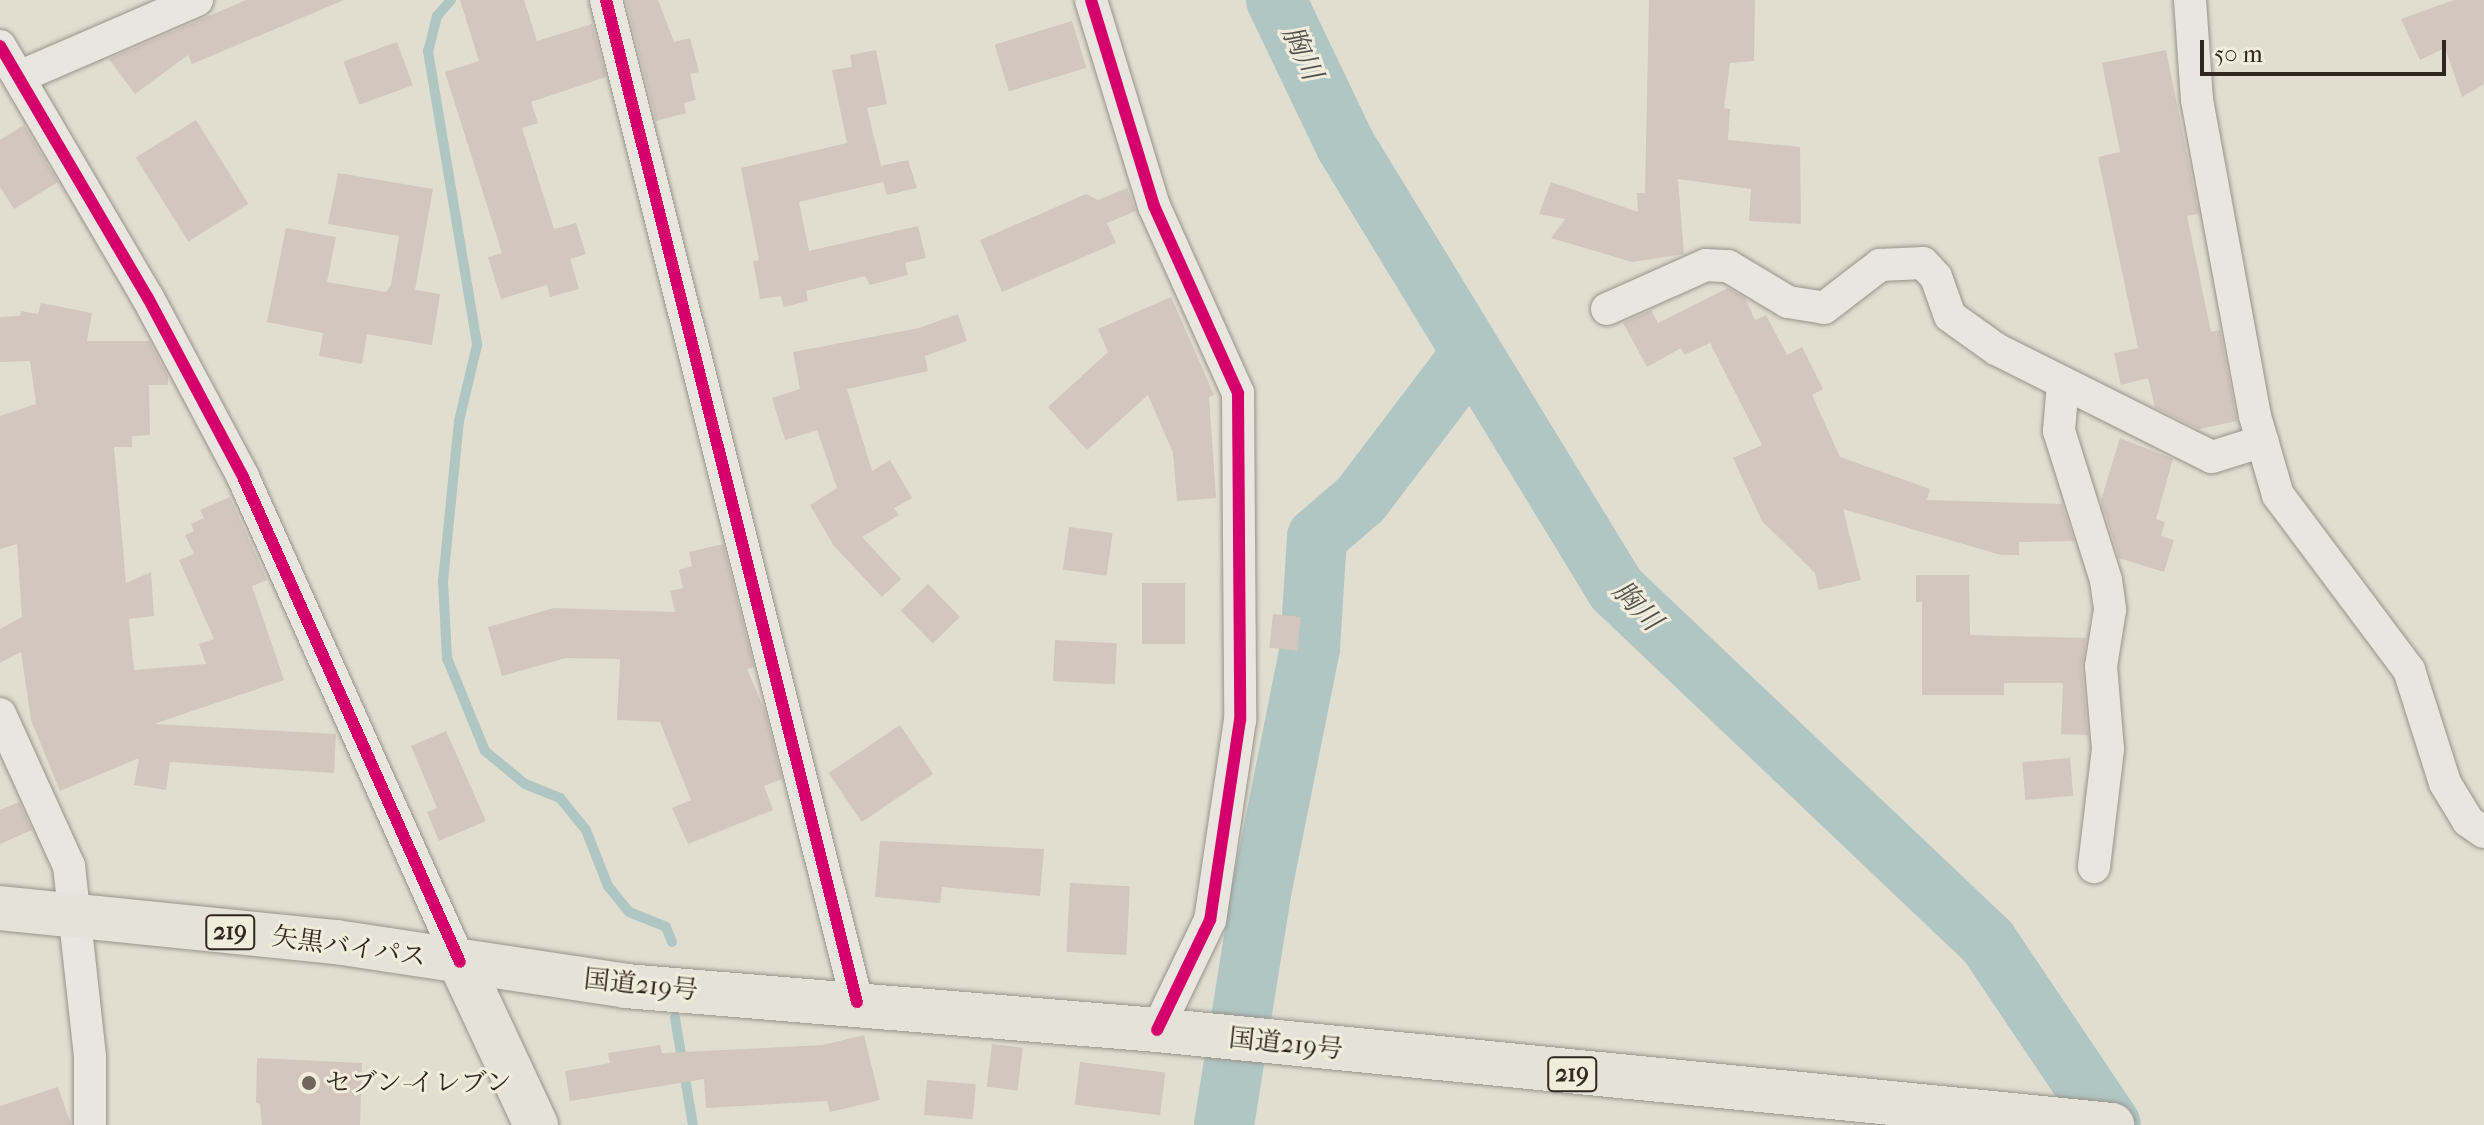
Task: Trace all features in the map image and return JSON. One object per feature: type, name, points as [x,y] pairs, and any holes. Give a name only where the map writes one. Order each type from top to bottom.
[{"type":"highway","name":"矢黒バイパス","points":[[0,908],[336,942],[460,962]]},
{"type":"highway","name":"国道219号","points":[[460,962],[626,986],[857,1002],[1178,1032],[1850,1102],[2112,1125]]},
{"type":"highway","points":[[460,962],[536,1125]]},
{"type":"street","points":[[19,77],[197,0]]},
{"type":"street","points":[[606,0],[857,1002]]},
{"type":"street","points":[[1091,0],[1154,206],[1238,393],[1240,720],[1210,920],[1178,1032]]},
{"type":"street","points":[[2190,0],[2197,100],[2263,441],[2278,495],[2409,670],[2445,783],[2468,821],[2484,832]]},
{"type":"street","points":[[0,46],[148,298],[243,477],[460,962]]},
{"type":"street","points":[[1607,309],[1706,265],[1728,266],[1788,302],[1824,308],[1880,265],[1923,263],[1936,277],[1950,316],[1996,349],[2212,457],[2263,441]]},
{"type":"street","points":[[2063,383],[2059,431],[2106,580],[2110,610],[2101,666],[2108,749],[2094,867]]},
{"type":"street","points":[[0,714],[69,866],[76,917],[90,1125]]},
{"type":"building","points":[[246,0],[344,0],[192,64],[188,55],[135,94],[109,59]]},
{"type":"building","points":[[460,0],[524,0],[537,41],[592,24],[606,77],[531,102],[538,123],[522,128],[554,229],[576,223],[586,254],[570,259],[579,289],[550,297],[547,285],[501,299],[488,257],[502,253],[445,72],[479,61]]},
{"type":"building","points":[[626,0],[658,0],[674,42],[690,38],[699,72],[690,74],[696,100],[684,103],[686,113],[656,121]]},
{"type":"building","points":[[1649,0],[1755,0],[1754,61],[1730,63],[1724,108],[1730,109],[1728,140],[1800,147],[1801,224],[1749,221],[1751,189],[1678,179],[1684,254],[1632,262],[1551,238],[1565,219],[1539,214],[1551,182],[1638,212],[1637,193],[1645,193]]},
{"type":"building","points":[[2454,0],[2484,0],[2484,84],[2462,97],[2445,48],[2420,60],[2401,19]]},
{"type":"building","points":[[1072,21],[1086,68],[1009,92],[995,45]]},
{"type":"building","points":[[397,42],[413,85],[359,105],[343,61]]},
{"type":"building","points":[[876,50],[887,104],[867,108],[881,166],[908,160],[917,188],[887,195],[883,182],[799,202],[809,251],[918,226],[926,258],[905,263],[908,275],[870,285],[865,276],[806,291],[808,301],[784,307],[781,296],[760,299],[753,261],[759,260],[741,168],[847,143],[832,70],[852,67],[850,55]]},
{"type":"building","points":[[2166,50],[2199,214],[2187,216],[2211,332],[2220,330],[2237,421],[2199,429],[2155,407],[2148,378],[2121,385],[2114,353],[2138,348],[2098,157],[2120,152],[2102,63]]},
{"type":"building","points":[[196,120],[248,204],[188,242],[136,158]]},
{"type":"building","points":[[24,125],[58,182],[14,209],[0,187],[0,140]]},
{"type":"building","points":[[338,173],[433,189],[415,290],[440,294],[432,345],[367,334],[362,364],[319,356],[323,333],[267,322],[286,228],[336,237],[327,282],[386,292],[391,285],[399,236],[328,224]]},
{"type":"building","points":[[1127,188],[1136,211],[1107,223],[1116,243],[1002,292],[980,240],[1086,194],[1098,200]]},
{"type":"building","points":[[1728,288],[1745,298],[1755,320],[1766,315],[1787,355],[1802,347],[1823,389],[1812,395],[1840,457],[1930,489],[1927,500],[2062,504],[2074,541],[2019,542],[2019,555],[2001,555],[1843,509],[1861,580],[1819,590],[1815,573],[1762,521],[1733,458],[1762,445],[1710,343],[1684,355],[1681,348],[1647,367],[1623,323],[1651,310],[1658,323]]},
{"type":"building","points":[[1171,297],[1214,395],[1209,397],[1216,498],[1177,501],[1173,453],[1148,395],[1087,450],[1048,407],[1108,352],[1098,329]]},
{"type":"building","points":[[41,303],[92,313],[87,341],[149,341],[168,376],[168,385],[149,385],[150,435],[132,436],[132,447],[114,447],[126,583],[151,572],[154,616],[129,619],[134,670],[206,664],[199,644],[214,639],[179,560],[194,554],[185,535],[194,531],[191,524],[204,518],[200,510],[230,497],[267,580],[252,586],[284,680],[154,724],[336,734],[334,773],[170,762],[166,790],[134,785],[139,758],[60,791],[31,720],[21,652],[0,663],[0,629],[22,617],[17,544],[0,549],[0,416],[36,404],[30,361],[0,362],[0,317],[20,316],[21,311],[38,314]]},
{"type":"building","points":[[958,314],[967,341],[925,356],[928,371],[847,389],[872,471],[890,460],[912,498],[894,508],[899,515],[862,537],[901,579],[882,597],[834,546],[810,505],[837,488],[817,430],[785,440],[772,398],[800,389],[793,352],[919,328]]},
{"type":"building","points":[[2120,438],[2173,459],[2156,519],[2165,522],[2161,536],[2174,540],[2164,572],[2119,558],[2101,500]]},
{"type":"building","points":[[1069,527],[1113,533],[1107,576],[1063,570]]},
{"type":"building","points":[[723,544],[754,667],[747,669],[765,711],[782,779],[764,786],[773,810],[688,844],[672,808],[691,800],[660,722],[617,720],[620,659],[566,658],[502,676],[488,627],[554,608],[675,612],[670,591],[683,588],[679,570],[692,566],[689,552]]},
{"type":"building","points":[[1916,575],[1969,575],[1970,635],[2086,638],[2082,668],[2088,735],[2061,734],[2063,683],[2004,683],[2004,695],[1922,695],[1922,602],[1916,602]]},
{"type":"building","points":[[1142,583],[1185,583],[1185,644],[1142,644]]},
{"type":"building","points":[[928,584],[960,617],[933,643],[901,610]]},
{"type":"building","points":[[1273,614],[1301,617],[1297,651],[1269,648]]},
{"type":"building","points":[[1055,640],[1117,643],[1115,684],[1053,681]]},
{"type":"building","points":[[900,725],[933,774],[862,822],[829,773]]},
{"type":"building","points":[[446,731],[486,821],[439,841],[427,812],[437,808],[411,746]]},
{"type":"building","points":[[2070,758],[2073,796],[2025,800],[2022,762]]},
{"type":"building","points":[[19,802],[32,830],[0,844],[0,810]]},
{"type":"building","points":[[880,841],[1044,849],[1040,896],[942,887],[940,903],[875,897]]},
{"type":"building","points":[[1070,883],[1130,886],[1126,955],[1066,952]]},
{"type":"building","points":[[864,1035],[880,1100],[830,1112],[827,1101],[706,1108],[704,1079],[570,1101],[565,1071],[610,1063],[608,1053],[660,1045],[662,1053],[823,1045]]},
{"type":"building","points":[[992,1044],[1023,1048],[1018,1090],[987,1087]]},
{"type":"building","name":"セブン-イレブン","points":[[257,1058],[362,1063],[360,1125],[262,1125],[260,1104],[256,1103]]},
{"type":"building","points":[[1080,1062],[1165,1072],[1160,1115],[1075,1105]]},
{"type":"building","points":[[927,1080],[976,1084],[973,1119],[924,1115]]},
{"type":"building","points":[[58,1087],[71,1125],[0,1125],[0,1106]]},
{"type":"waterway","points":[[451,0],[437,16],[428,51],[477,345],[459,421],[443,581],[447,658],[485,751],[525,784],[560,798],[586,830],[608,886],[629,912],[666,927],[672,942]]},
{"type":"waterway","name":"胸川","points":[[1276,0],[1346,146],[1616,589],[1988,942],[2111,1125]]},
{"type":"waterway","points":[[1224,1125],[1261,893],[1310,648],[1317,537],[1361,499],[1472,353]]},
{"type":"waterway","points":[[675,1018],[693,1125]]},
{"type":"cycle path","points":[[606,0],[857,1002]]},
{"type":"cycle path","points":[[1091,0],[1154,206],[1238,393],[1240,720],[1210,920],[1157,1030]]},
{"type":"cycle path","points":[[0,46],[148,298],[243,477],[460,962]]},
{"type":"place","name":"セブン-イレブン","points":[[309,1083]]}]
